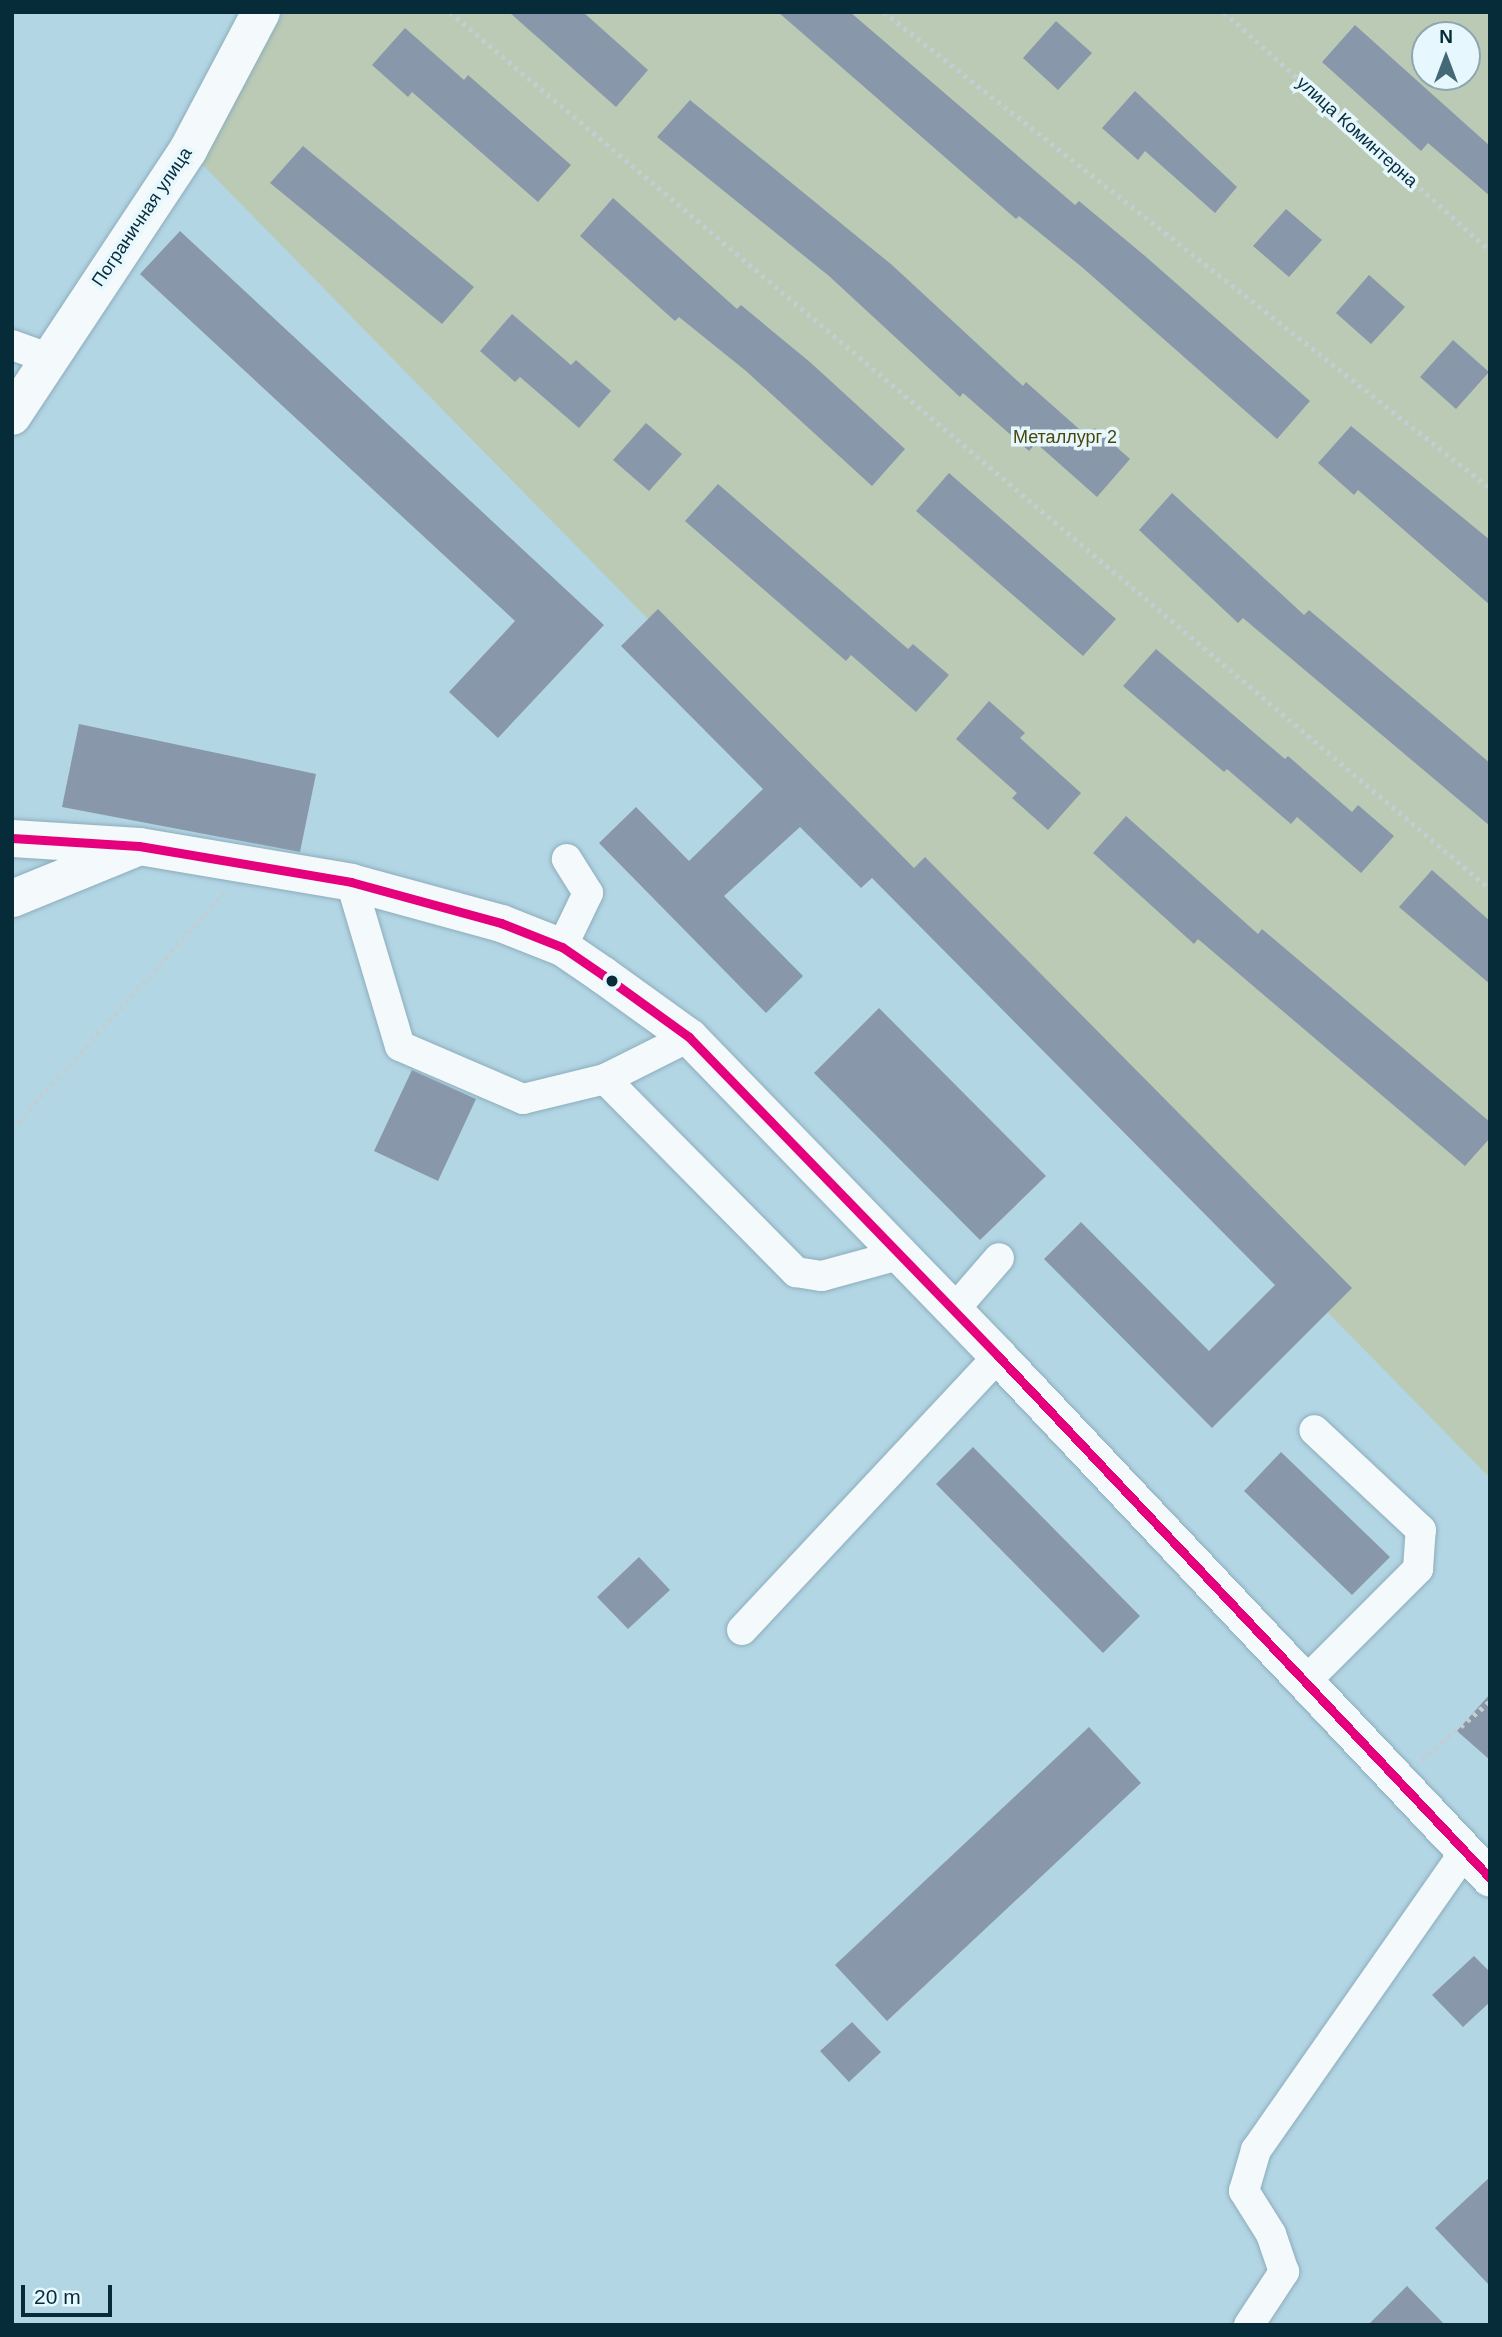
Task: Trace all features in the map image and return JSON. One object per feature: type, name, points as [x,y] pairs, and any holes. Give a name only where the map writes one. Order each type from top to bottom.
[{"type":"highway","name":"Пограничная улица","points":[[12,416],[30,351],[188,150],[261,12]]},
{"type":"main road","points":[[21,834],[139,846],[248,867],[351,882],[501,923],[562,947],[689,1037],[999,1356],[1490,1878]]},
{"type":"main road","points":[[12,898],[139,846]]},
{"type":"lane","points":[[562,947],[588,893],[567,859]]},
{"type":"lane","points":[[351,882],[400,1046],[523,1099],[606,1079],[689,1037]]},
{"type":"lane","points":[[606,1079],[796,1272],[822,1276],[899,1255]]},
{"type":"lane","points":[[953,1311],[999,1258]]},
{"type":"lane","points":[[743,1630],[999,1356]]},
{"type":"lane","points":[[1305,1682],[1418,1569],[1421,1530],[1314,1430]]},
{"type":"lane","points":[[1249,2325],[1284,2272],[1271,2234],[1244,2191],[1256,2150],[1465,1851]]},
{"type":"path","points":[[450,12],[1490,889]]},
{"type":"path","points":[[884,12],[1490,488]]},
{"type":"path","name":"улица Коминтерна","points":[[1224,12],[1490,251]]},
{"type":"path","points":[[12,1129],[248,867]]},
{"type":"path","points":[[1398,1781],[1490,1701]]},
{"type":"green space","name":"Металлург 2","points":[[285,12],[1490,12],[1490,1478],[188,150]]},
{"type":"building","points":[[509,12],[583,12],[648,70],[616,107]]},
{"type":"building","points":[[778,12],[850,12],[1075,205],[1079,201],[1145,256],[1310,401],[1277,439],[1083,268],[1019,216],[1016,219]]},
{"type":"building","points":[[1056,21],[1092,53],[1058,90],[1023,58]]},
{"type":"building","points":[[1355,25],[1411,75],[1411,91],[1429,91],[1490,146],[1490,196],[1428,143],[1421,151],[1322,62]]},
{"type":"building","points":[[405,28],[464,80],[468,75],[571,165],[538,202],[412,92],[408,97],[372,65]]},
{"type":"building","points":[[1135,91],[1237,187],[1215,213],[1145,151],[1138,160],[1102,128]]},
{"type":"building","points":[[690,100],[892,265],[1023,386],[1026,382],[1087,436],[1095,428],[1130,459],[1097,497],[1036,443],[1029,451],[963,393],[960,397],[829,276],[657,137]]},
{"type":"building","points":[[303,146],[474,287],[442,324],[270,183]]},
{"type":"building","points":[[613,198],[737,309],[741,305],[811,363],[905,449],[872,486],[746,371],[679,317],[675,321],[580,236]]},
{"type":"building","points":[[1286,209],[1322,240],[1289,277],[1253,246]]},
{"type":"building","points":[[180,231],[604,625],[498,738],[449,692],[515,621],[140,274]]},
{"type":"building","points":[[1369,275],[1405,307],[1371,344],[1336,313]]},
{"type":"building","points":[[512,314],[571,365],[576,360],[611,391],[579,428],[520,377],[515,382],[480,351]]},
{"type":"building","points":[[1453,340],[1489,372],[1456,409],[1420,377]]},
{"type":"building","points":[[646,423],[682,454],[649,491],[613,460]]},
{"type":"building","points":[[1351,426],[1490,540],[1490,605],[1358,490],[1354,495],[1318,463]]},
{"type":"building","points":[[949,473],[1116,619],[1083,656],[916,511]]},
{"type":"building","points":[[718,484],[908,649],[913,644],[949,675],[916,712],[851,655],[846,661],[685,521]]},
{"type":"building","points":[[1172,493],[1304,615],[1309,610],[1490,763],[1490,826],[1243,618],[1238,623],[1139,530]]},
{"type":"building","points":[[658,609],[914,868],[925,857],[1352,1288],[1212,1428],[1044,1259],[1081,1222],[1209,1351],[1275,1285],[872,878],[861,888],[800,827],[724,896],[803,976],[766,1013],[599,843],[636,807],[689,861],[763,789],[621,646]]},
{"type":"building","points":[[1156,649],[1285,759],[1288,756],[1352,812],[1358,805],[1394,836],[1361,873],[1297,817],[1291,824],[1227,769],[1224,772],[1123,686]]},
{"type":"building","points":[[989,701],[1025,733],[1020,738],[1081,793],[1048,830],[1012,798],[1017,793],[956,739]]},
{"type":"building","points":[[79,724],[316,774],[300,852],[62,807]]},
{"type":"building","points":[[1126,816],[1258,934],[1262,929],[1490,1122],[1490,1138],[1465,1166],[1198,939],[1194,944],[1093,853]]},
{"type":"building","points":[[1432,870],[1490,921],[1490,984],[1399,907]]},
{"type":"building","points":[[879,1008],[1046,1176],[980,1240],[814,1073]]},
{"type":"building","points":[[412,1070],[476,1099],[438,1181],[374,1151]]},
{"type":"building","points":[[973,1447],[1140,1616],[1103,1653],[936,1484]]},
{"type":"building","points":[[1281,1452],[1390,1557],[1352,1595],[1244,1491]]},
{"type":"building","points":[[639,1557],[670,1590],[628,1629],[597,1597]]},
{"type":"building","points":[[1490,1694],[1490,1760],[1457,1731]]},
{"type":"building","points":[[1089,1727],[1141,1783],[887,2021],[835,1965]]},
{"type":"building","points":[[1474,1956],[1490,1972],[1490,2002],[1463,2027],[1432,1995]]},
{"type":"building","points":[[852,2022],[881,2052],[849,2082],[820,2051]]},
{"type":"building","points":[[1490,2177],[1490,2286],[1435,2228]]},
{"type":"building","points":[[1407,2286],[1445,2325],[1368,2325]]},
{"type":"transit line","points":[[12,838],[139,846],[351,882],[501,923],[562,947],[603,975],[689,1037],[998,1356],[1490,1878]]}]
